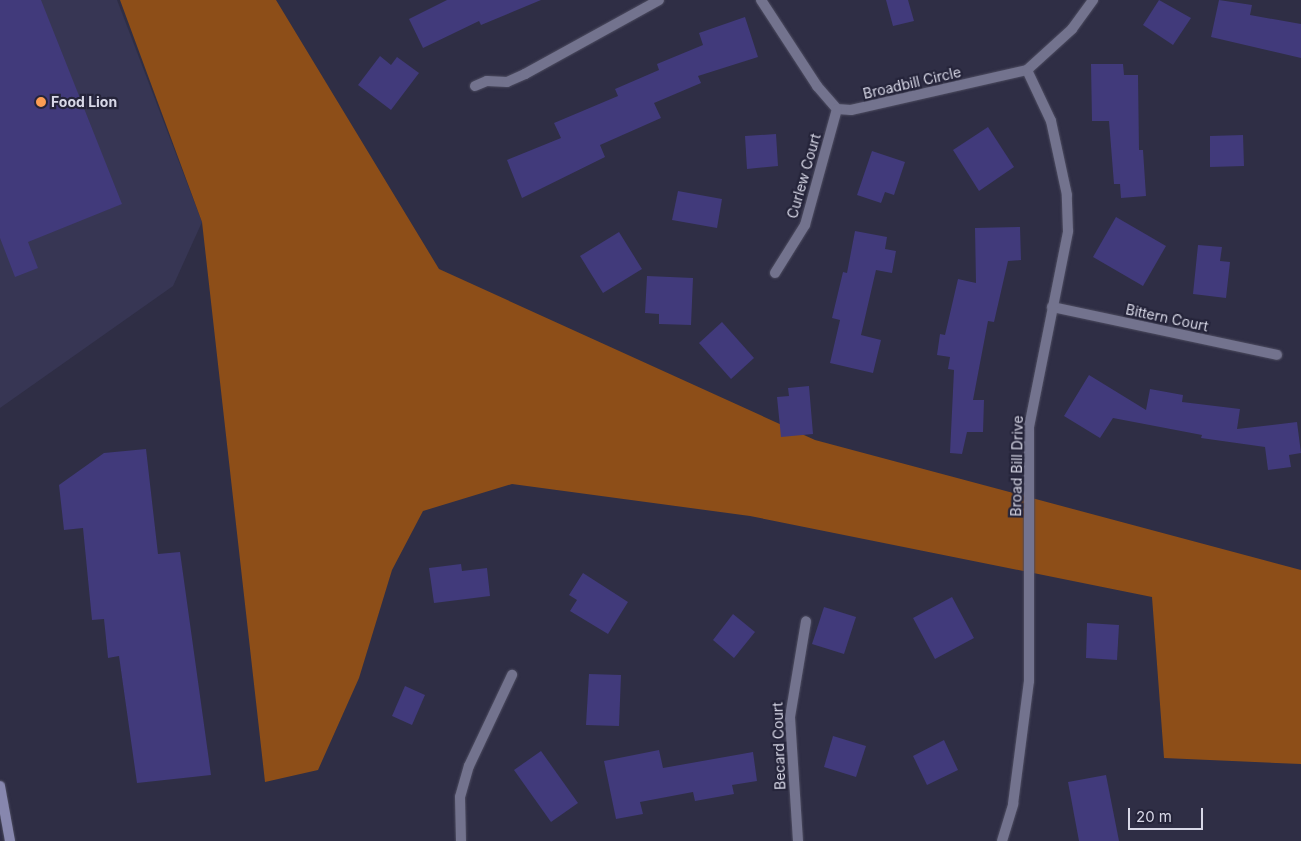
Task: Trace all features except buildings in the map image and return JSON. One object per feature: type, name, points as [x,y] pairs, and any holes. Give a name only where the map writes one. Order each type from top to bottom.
[{"type":"main road","points":[[0,786],[10,841]]},
{"type":"street","points":[[475,86],[487,81],[507,82],[659,0]]},
{"type":"street","points":[[761,0],[836,109]]},
{"type":"street","name":"Broadbill Circle","points":[[836,109],[865,110],[1027,70],[1072,29],[1093,0]]},
{"type":"street","name":"Broad Bill Drive","points":[[1002,841],[1013,804],[1029,681],[1029,427],[1068,231],[1067,195],[1051,121],[1027,70]]},
{"type":"street","name":"Curlew Court","points":[[775,273],[805,225],[836,109]]},
{"type":"street","name":"Bittern Court","points":[[1052,307],[1277,355]]},
{"type":"street","name":"Becard Court","points":[[798,841],[790,717],[806,621]]},
{"type":"street","points":[[461,841],[460,797],[469,766],[512,675]]},
{"type":"shaded area","points":[[0,0],[117,0],[202,222],[173,286],[0,408]]},
{"type":"shaded area","points":[[120,0],[276,0],[439,269],[815,440],[1301,570],[1301,764],[1164,758],[1152,597],[750,516],[512,484],[423,511],[392,570],[359,678],[318,770],[265,782],[202,222]]},
{"type":"place","name":"Food Lion","points":[[41,102]]}]
